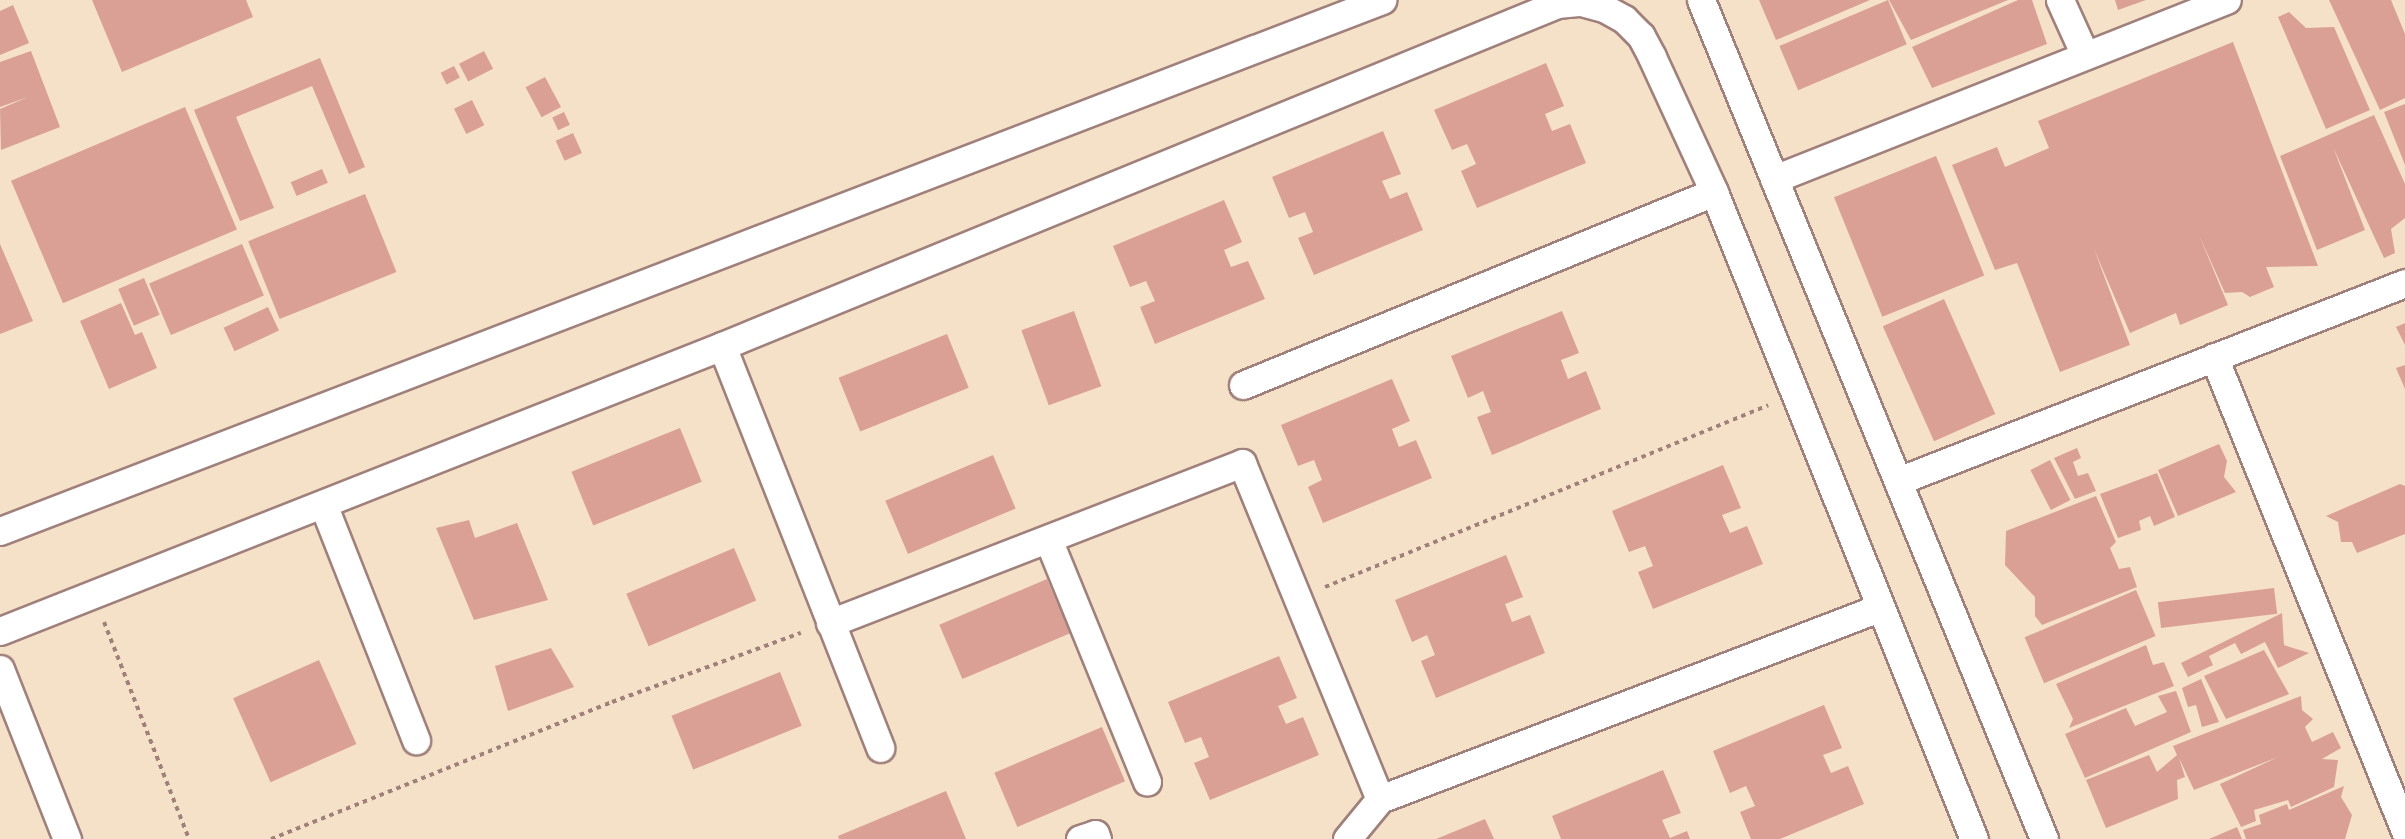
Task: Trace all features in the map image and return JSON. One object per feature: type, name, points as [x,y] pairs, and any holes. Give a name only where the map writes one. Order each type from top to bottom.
[{"type":"street","points":[[0,531],[1382,0]]},
{"type":"street","points":[[1701,0],[2044,839]]},
{"type":"street","points":[[2060,0],[2085,55]]},
{"type":"street","points":[[1774,179],[2226,0]]},
{"type":"street","points":[[0,631],[722,346],[1557,4],[1581,2],[1604,8],[1624,19],[1641,36],[1714,192],[1879,608],[1974,839]]},
{"type":"street","points":[[1243,385],[1714,192]]},
{"type":"street","points":[[1898,481],[2405,283]]},
{"type":"street","points":[[722,346],[880,748]]},
{"type":"street","points":[[2214,357],[2405,831]]},
{"type":"street","points":[[830,622],[1242,464],[1380,799]]},
{"type":"street","points":[[323,504],[417,740]]},
{"type":"street","points":[[1048,539],[1147,782]]},
{"type":"street","points":[[1347,839],[1380,799],[1879,608]]},
{"type":"street","points":[[0,669],[67,839]]},
{"type":"street","points":[[1080,839],[1095,834],[1097,839]]},
{"type":"path","points":[[1298,598],[1794,395]]},
{"type":"path","points":[[93,594],[189,839]]},
{"type":"path","points":[[271,839],[612,702],[830,622]]},
{"type":"building","points":[[92,0],[246,0],[253,17],[122,72]]},
{"type":"building","points":[[1759,0],[1870,0],[1776,40]]},
{"type":"building","points":[[1888,0],[1907,44],[1798,90],[1779,46]]},
{"type":"building","points":[[1889,0],[2008,0],[1911,40]]},
{"type":"building","points":[[2018,0],[2032,0],[2047,44],[1932,88],[1912,47]]},
{"type":"building","points":[[2115,0],[2146,0],[2118,10]]},
{"type":"building","points":[[2329,0],[2391,0],[2405,34],[2405,98],[2380,110]]},
{"type":"building","points":[[13,5],[29,43],[0,55],[0,11]]},
{"type":"building","points":[[2289,12],[2306,28],[2334,27],[2370,110],[2326,129],[2278,17]]},
{"type":"building","points":[[2233,42],[2318,266],[2266,267],[2274,287],[2250,297],[2242,292],[2225,293],[2199,235],[2228,305],[2180,325],[2176,313],[2130,333],[2094,249],[2130,345],[2060,372],[2017,263],[1995,270],[1952,165],[1997,147],[2005,167],[2049,148],[2038,121]]},
{"type":"building","points":[[31,51],[60,127],[1,150],[0,109],[28,97],[0,107],[0,62]]},
{"type":"building","points":[[484,51],[493,69],[468,82],[459,64]]},
{"type":"building","points":[[320,58],[365,167],[349,174],[312,86],[236,117],[274,208],[240,221],[194,110]]},
{"type":"building","points":[[1546,63],[1564,106],[1545,114],[1552,131],[1570,124],[1586,163],[1477,208],[1461,171],[1476,164],[1467,144],[1452,150],[1434,110]]},
{"type":"building","points":[[454,66],[460,78],[447,84],[441,73]]},
{"type":"building","points":[[545,77],[561,107],[542,117],[526,87]]},
{"type":"building","points":[[472,100],[484,125],[466,134],[454,109]]},
{"type":"building","points":[[2405,104],[2405,165],[2384,112]]},
{"type":"building","points":[[185,107],[237,229],[63,303],[11,181]]},
{"type":"building","points":[[564,112],[570,125],[558,130],[552,117]]},
{"type":"building","points":[[2374,115],[2405,184],[2405,218],[2391,229],[2395,253],[2384,258],[2333,147],[2365,230],[2317,250],[2280,156]]},
{"type":"building","points":[[1383,131],[1401,174],[1382,181],[1390,199],[1407,192],[1423,230],[1314,275],[1298,238],[1313,232],[1305,212],[1289,218],[1272,177]]},
{"type":"building","points":[[573,133],[582,153],[565,161],[556,141]]},
{"type":"building","points":[[1936,156],[1984,276],[1882,317],[1834,197]]},
{"type":"building","points":[[322,169],[328,183],[297,196],[291,182]]},
{"type":"building","points":[[365,194],[396,272],[280,319],[248,241]]},
{"type":"building","points":[[1224,200],[1242,242],[1224,250],[1231,267],[1248,261],[1265,299],[1155,344],[1140,307],[1155,301],[1146,281],[1130,287],[1113,246]]},
{"type":"building","points":[[0,244],[33,321],[0,334]]},
{"type":"building","points":[[242,244],[264,296],[171,335],[149,283]]},
{"type":"building","points":[[144,278],[160,315],[134,326],[118,289]]},
{"type":"building","points":[[1944,299],[1995,414],[1934,441],[1883,326]]},
{"type":"building","points":[[121,303],[135,335],[142,332],[157,368],[109,389],[80,321]]},
{"type":"building","points":[[268,307],[279,331],[235,351],[224,328]]},
{"type":"building","points":[[1074,311],[1101,386],[1049,405],[1021,330]]},
{"type":"building","points":[[1562,311],[1579,353],[1561,360],[1568,379],[1586,371],[1601,409],[1492,455],[1477,417],[1491,412],[1483,391],[1468,398],[1451,356]]},
{"type":"building","points":[[2405,323],[2405,345],[2396,327]]},
{"type":"building","points":[[947,334],[969,388],[860,432],[839,378]]},
{"type":"building","points":[[2405,365],[2405,389],[2396,368]]},
{"type":"building","points":[[1392,379],[1410,421],[1392,429],[1399,447],[1416,440],[1432,478],[1323,523],[1308,487],[1322,480],[1314,460],[1298,466],[1281,425]]},
{"type":"building","points":[[680,428],[702,482],[593,526],[572,472]]},
{"type":"building","points":[[2219,444],[2227,461],[2224,477],[2236,492],[2178,516],[2158,470]]},
{"type":"building","points":[[2077,448],[2081,458],[2073,462],[2078,476],[2088,473],[2096,491],[2075,499],[2054,458]]},
{"type":"building","points":[[993,455],[1016,508],[908,554],[885,501]]},
{"type":"building","points":[[2050,460],[2070,500],[2051,510],[2030,470]]},
{"type":"building","points":[[1723,465],[1741,508],[1722,515],[1730,533],[1747,526],[1763,564],[1653,609],[1638,572],[1653,566],[1645,546],[1629,552],[1612,511]]},
{"type":"building","points":[[2157,473],[2175,517],[2154,526],[2150,516],[2139,521],[2141,530],[2118,538],[2100,494]]},
{"type":"building","points":[[2400,484],[2405,486],[2405,534],[2357,553],[2352,542],[2341,542],[2338,522],[2326,516]]},
{"type":"building","points":[[2096,496],[2116,542],[2110,548],[2119,569],[2130,567],[2137,587],[2042,625],[2035,616],[2035,597],[2005,565],[2006,531]]},
{"type":"building","points":[[469,520],[475,538],[517,523],[548,600],[474,620],[436,528]]},
{"type":"building","points":[[734,548],[756,600],[649,646],[626,594]]},
{"type":"building","points":[[1506,555],[1523,597],[1505,604],[1512,622],[1530,615],[1545,653],[1436,698],[1421,661],[1435,655],[1427,635],[1412,642],[1395,600]]},
{"type":"building","points":[[1047,579],[1070,633],[962,679],[939,625]]},
{"type":"building","points":[[2274,588],[2277,614],[2161,628],[2158,602]]},
{"type":"building","points":[[2136,590],[2156,636],[2044,683],[2025,637]]},
{"type":"building","points":[[2282,613],[2284,645],[2309,653],[2278,668],[2265,642],[2241,654],[2235,643],[2209,656],[2213,665],[2188,677],[2181,663]]},
{"type":"building","points":[[2146,645],[2153,665],[2164,662],[2174,686],[2069,728],[2073,719],[2056,684]]},
{"type":"building","points":[[551,648],[574,687],[508,711],[495,666]]},
{"type":"building","points":[[2264,650],[2289,694],[2226,719],[2204,676]]},
{"type":"building","points":[[1279,656],[1297,698],[1278,706],[1286,724],[1303,717],[1319,755],[1210,800],[1194,763],[1209,757],[1201,737],[1185,743],[1168,702]]},
{"type":"building","points":[[319,660],[356,744],[271,782],[233,698]]},
{"type":"building","points":[[780,672],[802,726],[693,770],[672,716]]},
{"type":"building","points":[[2201,679],[2219,722],[2202,727],[2196,705],[2188,707],[2182,688]]},
{"type":"building","points":[[2176,691],[2191,732],[2085,778],[2065,734],[2126,708],[2135,726],[2167,712],[2158,696]]},
{"type":"building","points":[[2301,696],[2302,710],[2313,719],[2305,727],[2312,742],[2333,732],[2341,748],[2322,759],[2338,760],[2334,787],[2291,807],[2288,800],[2254,810],[2256,821],[2241,827],[2220,784],[2278,757],[2194,790],[2179,758],[2185,777],[2177,780],[2178,799],[2106,828],[2086,780],[2149,755],[2157,772],[2177,755],[2173,746]]},
{"type":"building","points":[[1824,705],[1842,748],[1823,755],[1831,773],[1848,766],[1864,804],[1780,839],[1751,839],[1740,812],[1755,806],[1746,786],[1730,793],[1713,751]]},
{"type":"building","points":[[1102,727],[1125,781],[1017,827],[994,773]]},
{"type":"building","points":[[1663,770],[1681,813],[1662,820],[1670,838],[1687,831],[1690,839],[1561,839],[1552,816]]},
{"type":"building","points":[[2344,786],[2341,797],[2352,815],[2345,839],[2246,839],[2243,830],[2261,824],[2259,815],[2287,804],[2289,810]]},
{"type":"building","points":[[946,791],[966,839],[839,839],[838,836]]},
{"type":"building","points":[[1485,819],[1494,839],[1436,839]]},
{"type":"building","points":[[2237,827],[2242,839],[2209,839]]}]
